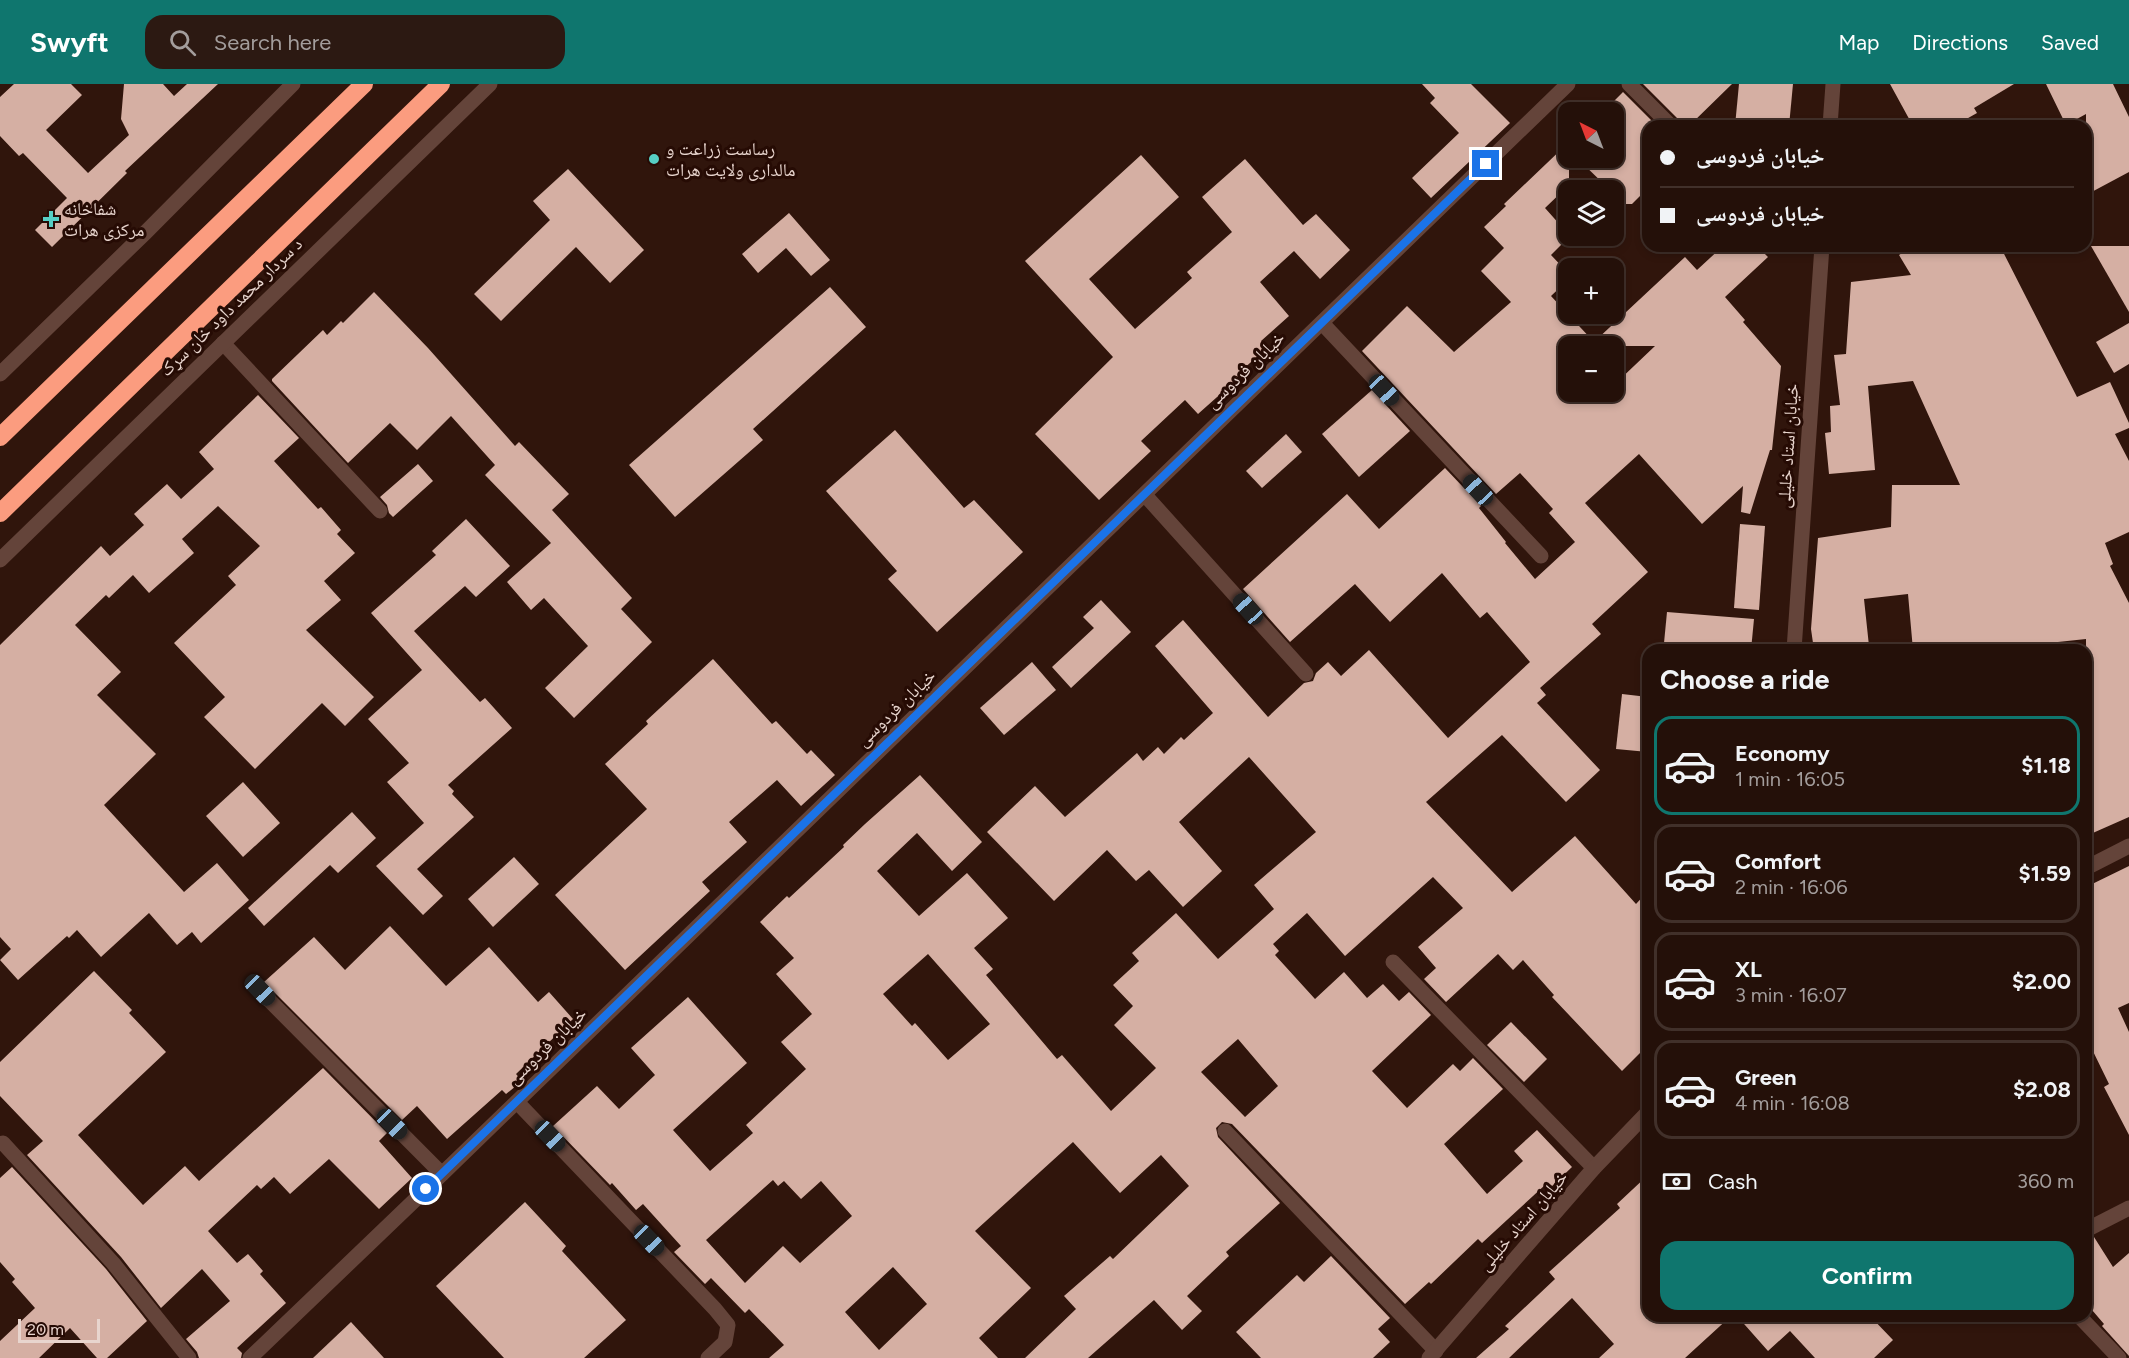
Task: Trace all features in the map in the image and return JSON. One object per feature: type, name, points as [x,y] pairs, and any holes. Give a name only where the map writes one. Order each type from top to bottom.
[{"type":"highway","points":[[0,437],[364,84]]},
{"type":"highway","name":"د سردار محمد داود خان سړک","points":[[0,513],[441,84]]},
{"type":"street","points":[[0,374],[145,234],[293,84]]},
{"type":"street","name":"د سردار محمد داود خان سړک","points":[[0,560],[490,84]]},
{"type":"street","name":"خیابان فردوسی","points":[[250,1358],[1568,84]]},
{"type":"street","points":[[1629,84],[1665,120]]},
{"type":"street","points":[[1830,120],[1833,84]]},
{"type":"street","name":"خیابان استاد خلیلی","points":[[1794,644],[1822,252]]},
{"type":"street","points":[[1322,323],[1541,556]]},
{"type":"street","points":[[223,344],[380,511]]},
{"type":"street","points":[[1145,495],[1306,674]]},
{"type":"street","points":[[2092,865],[2129,846]]},
{"type":"street","points":[[1393,962],[1594,1168]]},
{"type":"street","points":[[260,990],[442,1174]]},
{"type":"street","points":[[517,1102],[728,1325],[725,1342],[708,1358]]},
{"type":"street","name":"خیابان استاد خلیلی","points":[[1433,1355],[1594,1168],[1642,1118]]},
{"type":"street","points":[[1225,1131],[1433,1355]]},
{"type":"street","points":[[3,1143],[113,1263],[189,1358]]},
{"type":"street","points":[[2092,1227],[2129,1208]]},
{"type":"street","points":[[2085,1322],[2119,1358]]},
{"type":"building","points":[[14,84],[71,84],[82,95],[46,130],[88,173],[129,135],[121,119],[124,84],[163,84],[174,96],[187,84],[218,84],[125,171],[127,173],[52,247],[35,230],[67,198],[23,153],[19,156],[0,136],[0,97]]},
{"type":"building","points":[[1422,84],[1471,84],[1510,123],[1431,198],[1412,178],[1459,133],[1430,103],[1435,98]]},
{"type":"building","points":[[1643,84],[1732,84],[1695,120],[1678,119]]},
{"type":"building","points":[[1739,84],[1793,84],[1790,120],[1736,120]]},
{"type":"building","points":[[1890,84],[2014,84],[1974,108],[1977,113],[1965,120],[1910,120]]},
{"type":"building","points":[[2046,84],[2113,84],[2129,117],[2129,172],[2092,192],[2092,120],[2086,120],[2086,114],[2075,120],[2064,120]]},
{"type":"building","points":[[1623,92],[1651,120],[1642,120],[1642,194],[1632,204],[1624,204],[1624,180],[1600,180],[1587,168],[1624,168],[1624,102],[1614,102]]},
{"type":"building","points":[[1558,152],[1558,168],[1569,168],[1569,180],[1558,180],[1558,196],[1545,208],[1558,223],[1558,246],[1560,246],[1551,255],[1558,262],[1558,289],[1551,296],[1558,303],[1558,324],[1577,324],[1588,336],[1558,336],[1558,346],[1556,346],[1558,348],[1558,402],[1624,402],[1624,375],[1655,346],[1624,346],[1624,336],[1600,336],[1613,324],[1624,324],[1624,314],[1685,257],[1697,270],[1716,252],[1763,252],[1768,257],[1725,297],[1781,366],[1772,450],[1770,450],[1750,514],[1741,512],[1743,486],[1702,524],[1639,454],[1585,503],[1648,572],[1592,624],[1601,634],[1540,688],[1546,695],[1537,703],[1600,770],[1566,802],[1502,735],[1426,802],[1512,892],[1575,836],[1636,904],[1642,898],[1642,1051],[1622,1071],[1552,997],[1554,995],[1523,960],[1513,970],[1498,954],[1446,1002],[1424,979],[1436,968],[1418,947],[1463,908],[1433,877],[1345,956],[1307,913],[1273,944],[1279,951],[1275,955],[1315,999],[1344,972],[1367,998],[1383,984],[1399,1001],[1409,992],[1431,1015],[1372,1071],[1407,1108],[1453,1064],[1460,1071],[1473,1058],[1503,1089],[1444,1144],[1487,1194],[1523,1161],[1514,1151],[1537,1130],[1572,1167],[1549,1189],[1545,1185],[1482,1243],[1478,1239],[1431,1284],[1429,1282],[1405,1304],[1232,1124],[1222,1122],[1216,1128],[1218,1137],[1280,1203],[1226,1252],[1229,1256],[1187,1296],[1202,1311],[1182,1330],[1154,1300],[1088,1358],[1025,1358],[1076,1309],[1064,1296],[1110,1256],[1113,1259],[1189,1186],[1161,1155],[1120,1193],[1073,1142],[975,1231],[1031,1288],[979,1338],[998,1358],[769,1358],[784,1345],[749,1309],[745,1313],[711,1278],[705,1284],[674,1252],[681,1246],[643,1204],[636,1210],[612,1183],[610,1185],[553,1126],[597,1086],[619,1109],[655,1075],[631,1048],[688,997],[747,1063],[673,1130],[710,1171],[753,1133],[746,1125],[806,1069],[781,1042],[812,1014],[776,974],[794,958],[760,922],[787,896],[789,898],[844,847],[843,845],[865,824],[920,775],[982,842],[952,871],[917,833],[877,871],[919,916],[967,873],[1008,918],[974,948],[993,969],[986,975],[1057,1059],[1062,1055],[1111,1111],[1154,1070],[1156,1068],[1114,1025],[1133,1006],[1113,985],[1139,961],[1132,953],[1176,913],[1218,959],[1274,909],[1254,885],[1316,832],[1249,757],[1179,822],[1222,871],[1183,907],[1149,870],[1136,881],[1107,850],[1054,901],[987,832],[1035,786],[1065,817],[1137,753],[1143,761],[1158,747],[1164,754],[1181,737],[1184,740],[1213,713],[1155,646],[1183,620],[1268,717],[1304,683],[1313,681],[1316,673],[1328,662],[1341,676],[1369,650],[1448,738],[1530,662],[1487,612],[1480,618],[1442,573],[1390,622],[1355,584],[1290,642],[1243,589],[1347,494],[1379,529],[1445,468],[1481,506],[1479,508],[1535,579],[1575,542],[1549,513],[1553,509],[1520,473],[1496,494],[1362,351],[1407,306],[1454,352],[1511,302],[1481,271],[1504,248],[1484,227],[1506,206],[1504,204]],"holes":[[[928,954],[990,1024],[948,1060],[915,1023],[912,1026],[883,994]],[[1238,1039],[1278,1086],[1245,1117],[1201,1072]],[[773,1180],[778,1186],[784,1181],[801,1199],[821,1181],[852,1216],[800,1263],[783,1246],[745,1283],[706,1240]],[[893,1267],[927,1304],[879,1350],[845,1312]]]},
{"type":"building","points":[[1141,155],[1179,197],[1089,279],[1135,329],[1192,278],[1187,272],[1232,232],[1202,197],[1245,159],[1303,225],[1316,214],[1350,250],[1320,279],[1294,251],[1260,282],[1289,316],[1261,341],[1267,348],[1242,370],[1244,373],[1198,414],[1185,400],[1141,441],[1151,451],[1099,500],[1035,434],[1113,357],[1025,261]]},
{"type":"building","points":[[568,169],[644,250],[610,283],[576,247],[501,321],[474,294],[550,220],[533,201]]},
{"type":"building","points":[[789,213],[830,260],[811,276],[786,248],[758,273],[742,254]]},
{"type":"building","points":[[2092,246],[2129,246],[2129,312],[2092,248]]},
{"type":"building","points":[[1904,252],[2003,252],[2077,397],[2110,382],[2129,423],[2129,428],[2115,434],[2129,461],[2129,532],[2105,543],[2113,564],[2110,566],[2129,603],[2129,817],[2092,833],[2092,644],[2086,644],[2086,639],[2039,644],[1912,644],[1908,594],[1864,599],[1869,644],[1813,644],[1811,629],[1818,538],[1891,527],[1892,485],[1960,485],[1913,381],[1868,386],[1875,470],[1829,474],[1825,433],[1831,432],[1830,406],[1840,405],[1834,355],[1846,354],[1851,282],[1911,275],[1899,255]]},
{"type":"building","points":[[830,287],[866,327],[753,429],[763,440],[675,517],[629,465]]},
{"type":"building","points":[[374,292],[428,348],[515,446],[519,442],[569,494],[552,510],[632,598],[621,609],[652,642],[574,718],[545,688],[588,646],[544,598],[531,610],[507,582],[551,543],[485,475],[495,465],[451,416],[417,450],[390,423],[348,463],[272,381],[323,330],[327,335],[341,321],[343,323]]},
{"type":"building","points":[[2129,323],[2129,364],[2114,373],[2096,342]]},
{"type":"building","points":[[1372,390],[1410,431],[1359,477],[1322,434]]},
{"type":"building","points":[[258,395],[299,438],[274,461],[318,509],[321,507],[341,530],[337,534],[355,553],[324,581],[341,600],[306,630],[374,697],[345,726],[322,703],[255,769],[204,717],[225,697],[174,643],[236,585],[228,576],[260,546],[218,506],[182,539],[194,553],[149,593],[133,575],[109,598],[106,595],[75,625],[121,672],[97,695],[156,754],[104,805],[184,892],[217,863],[249,900],[201,943],[192,932],[177,945],[149,913],[101,957],[77,930],[69,938],[67,936],[18,980],[0,960],[11,949],[0,937],[0,645],[101,546],[110,556],[144,525],[134,514],[167,484],[181,499],[214,469],[199,452]]},
{"type":"building","points":[[895,430],[964,508],[974,500],[1023,552],[937,632],[888,579],[897,571],[826,491]]},
{"type":"building","points":[[1286,434],[1302,452],[1262,488],[1246,471]]},
{"type":"building","points":[[418,464],[433,481],[393,517],[380,497]]},
{"type":"building","points":[[466,519],[510,566],[476,597],[465,586],[414,631],[480,702],[485,698],[512,728],[448,785],[454,791],[452,794],[474,817],[417,869],[443,896],[423,915],[376,866],[424,823],[387,782],[409,763],[368,719],[422,670],[371,613],[436,555],[432,551]]},
{"type":"building","points":[[1740,524],[1765,526],[1759,610],[1734,608]]},
{"type":"building","points":[[1101,600],[1131,632],[1071,688],[1052,667],[1094,628],[1083,617]]},
{"type":"building","points":[[1667,612],[1754,619],[1752,644],[1664,643]]},
{"type":"building","points":[[713,659],[772,724],[776,721],[807,754],[811,750],[835,775],[801,806],[777,780],[729,822],[747,842],[702,882],[710,891],[625,970],[555,895],[647,809],[605,764],[648,724],[646,721]]},
{"type":"building","points":[[1032,662],[1056,690],[1004,735],[980,708]]},
{"type":"building","points":[[1622,694],[1642,696],[1642,751],[1616,749]]},
{"type":"building","points":[[243,782],[280,823],[243,857],[206,816]]},
{"type":"building","points":[[352,812],[376,838],[338,873],[330,865],[264,926],[248,908]]},
{"type":"building","points":[[514,857],[539,884],[493,927],[468,899]]},
{"type":"building","points":[[2129,866],[2129,1003],[2118,1008],[2129,1032],[2129,1135],[2104,1087],[2109,1084],[2092,1049],[2092,884]]},
{"type":"building","points":[[390,926],[446,986],[489,947],[538,1002],[549,992],[573,1019],[516,1074],[522,1081],[506,1094],[502,1090],[447,1139],[417,1106],[402,1120],[264,982],[314,937],[345,970]]},
{"type":"building","points":[[94,971],[132,1010],[129,1013],[166,1052],[78,1135],[143,1205],[185,1166],[199,1181],[323,1068],[387,1133],[379,1141],[412,1178],[379,1209],[329,1159],[290,1194],[274,1177],[261,1189],[257,1185],[208,1231],[237,1263],[248,1254],[263,1271],[260,1274],[286,1303],[237,1348],[242,1353],[241,1358],[199,1358],[186,1339],[230,1301],[202,1269],[161,1308],[121,1257],[27,1155],[43,1141],[0,1096],[0,1062]]},
{"type":"building","points":[[1511,1022],[1547,1059],[1524,1082],[1487,1045]]},
{"type":"building","points":[[12,1167],[106,1269],[147,1321],[107,1358],[97,1358],[70,1328],[39,1358],[0,1358],[0,1341],[35,1308],[12,1282],[15,1279],[0,1262],[0,1178]]},
{"type":"building","points":[[1642,1181],[1642,1322],[1724,1322],[1685,1358],[1599,1358],[1614,1344],[1572,1298],[1509,1358],[1476,1358],[1509,1329],[1505,1326],[1555,1279],[1549,1272],[1620,1208],[1617,1204]]},
{"type":"building","points":[[525,1202],[566,1246],[562,1251],[626,1320],[584,1358],[504,1358],[436,1286]]},
{"type":"building","points":[[2094,1237],[2113,1267],[2129,1253],[2129,1356],[2102,1326],[2104,1324],[2092,1310],[2092,1238]]},
{"type":"building","points":[[1331,1256],[1390,1318],[1378,1329],[1390,1342],[1373,1358],[1261,1358],[1236,1332],[1297,1275],[1304,1282]]},
{"type":"building","points":[[351,1322],[384,1358],[313,1358]]},
{"type":"building","points":[[1742,1322],[1876,1322],[1893,1340],[1874,1358],[1815,1358],[1790,1331],[1768,1351]]},
{"type":"place","name":"رساست زراعت و مالداری ولایت هرات","points":[[654,159]]},
{"type":"place","name":"شفاخانه مرکزی هرات","points":[[51,219]]},
{"type":"route","points":[[426,1189],[1486,164]]}]
